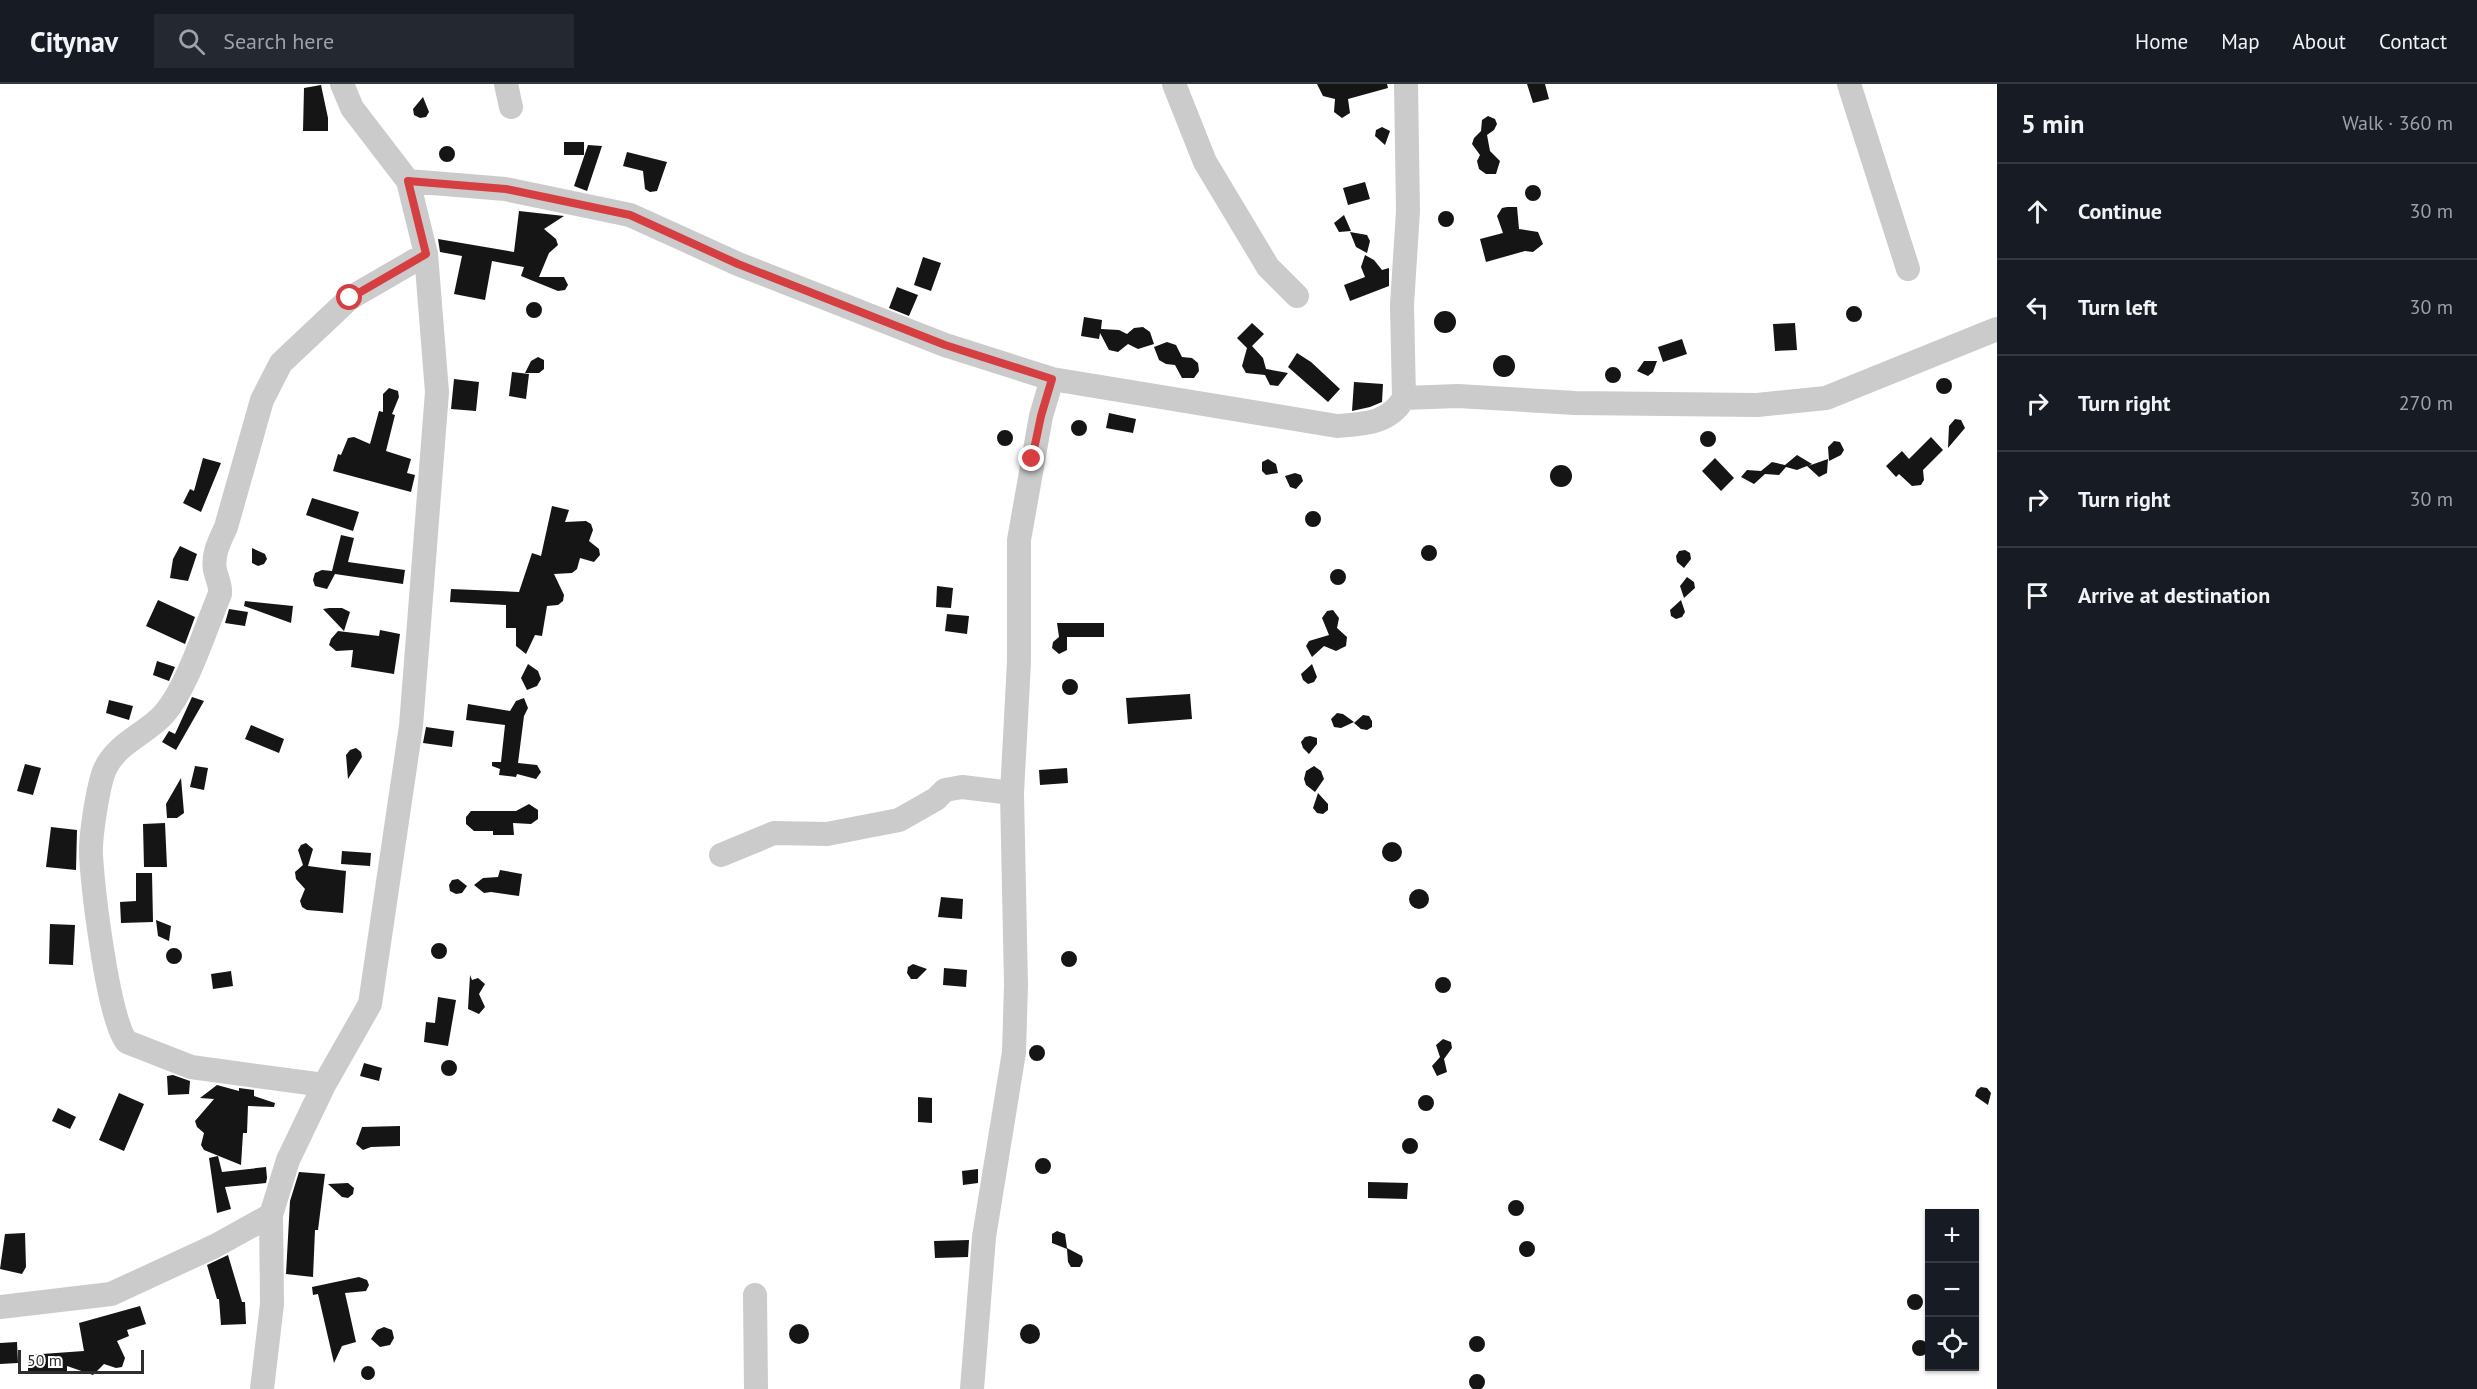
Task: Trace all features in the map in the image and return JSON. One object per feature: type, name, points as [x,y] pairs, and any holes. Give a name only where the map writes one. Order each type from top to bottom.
[{"type":"street","points":[[262,1389],[272,1304],[271,1215],[288,1160],[324,1085],[370,1004],[411,726],[437,392],[426,254],[408,181],[352,108],[342,84]]},
{"type":"street","points":[[1174,84],[1205,162],[1268,267],[1297,296]]},
{"type":"street","points":[[408,181],[506,189],[630,215],[738,264],[945,345],[1052,379],[1239,409],[1299,422],[1337,426],[1373,423],[1398,409],[1404,399],[1402,305],[1408,211],[1406,84]]},
{"type":"street","points":[[1849,84],[1908,269]]},
{"type":"street","points":[[324,1085],[191,1067],[127,1041],[121,1035],[114,1015],[100,932],[91,853],[93,831],[104,771],[127,742],[162,716],[175,699],[220,594],[221,587],[215,568],[217,546],[226,527],[262,400],[281,363],[350,298],[426,254]]},
{"type":"street","points":[[1404,399],[1458,396],[1689,405],[1780,403],[1826,398],[1997,329]]},
{"type":"street","points":[[972,1389],[984,1237],[1014,1052],[1016,985],[1012,793],[1019,662],[1019,540],[1041,416],[1052,379]]},
{"type":"street","points":[[721,855],[774,833],[827,834],[899,820],[936,799],[945,790],[962,787],[1012,793]]},
{"type":"street","points":[[0,1307],[111,1294],[215,1246],[271,1215]]},
{"type":"street","points":[[755,1295],[756,1389]]},
{"type":"building","points":[[1317,84],[1387,84],[1388,88],[1348,99],[1350,113],[1342,118],[1334,112],[1335,99],[1323,96]]},
{"type":"building","points":[[1527,84],[1545,84],[1549,99],[1533,103]]},
{"type":"building","points":[[321,85],[328,118],[328,131],[303,131],[304,88]]},
{"type":"building","points":[[423,97],[429,112],[426,117],[420,118],[414,115],[413,109]]},
{"type":"building","points":[[1488,116],[1495,119],[1497,124],[1494,130],[1487,135],[1490,151],[1500,161],[1496,174],[1486,174],[1479,169],[1477,161],[1480,155],[1472,144],[1481,131],[1482,120]]},
{"type":"building","points":[[1382,127],[1390,131],[1385,145],[1375,136],[1376,130]]},
{"type":"building","points":[[564,142],[584,142],[584,155],[564,155]]},
{"type":"building","points":[[588,145],[602,146],[587,191],[574,186]]},
{"type":"building","points":[[447,146],[455,154],[447,162],[439,154]]},
{"type":"building","points":[[627,152],[667,162],[657,191],[650,192],[645,189],[643,171],[623,166]]},
{"type":"building","points":[[1365,182],[1370,199],[1348,205],[1343,188]]},
{"type":"building","points":[[1533,185],[1539,187],[1541,193],[1539,199],[1533,201],[1527,199],[1525,193],[1527,187]]},
{"type":"building","points":[[1517,207],[1519,229],[1538,232],[1543,244],[1533,252],[1525,251],[1486,262],[1480,239],[1503,233],[1497,216],[1502,208]]},
{"type":"building","points":[[519,211],[564,216],[544,229],[556,239],[558,245],[549,253],[539,277],[564,277],[568,285],[565,290],[558,291],[521,276],[524,267],[492,261],[485,300],[454,294],[462,256],[440,252],[438,239],[514,252]]},
{"type":"building","points":[[1446,211],[1452,213],[1454,219],[1452,225],[1446,227],[1440,225],[1438,219],[1440,213]]},
{"type":"building","points":[[1344,215],[1351,231],[1339,232],[1334,223]]},
{"type":"building","points":[[1350,232],[1367,235],[1370,241],[1367,253],[1356,247]]},
{"type":"building","points":[[1365,255],[1374,260],[1382,270],[1389,268],[1389,286],[1350,301],[1344,285],[1365,277],[1361,267]]},
{"type":"building","points":[[923,257],[941,263],[931,291],[914,285]]},
{"type":"building","points":[[897,287],[918,295],[909,316],[889,308]]},
{"type":"building","points":[[534,302],[540,304],[542,310],[540,316],[534,318],[528,316],[526,310],[528,304]]},
{"type":"building","points":[[1854,306],[1860,308],[1862,314],[1860,320],[1854,322],[1848,320],[1846,314],[1848,308]]},
{"type":"building","points":[[1445,311],[1453,314],[1456,322],[1453,330],[1445,333],[1437,330],[1434,322],[1437,314]]},
{"type":"building","points":[[1084,317],[1102,320],[1101,329],[1119,330],[1127,334],[1134,328],[1143,327],[1150,332],[1154,344],[1138,349],[1128,344],[1118,352],[1109,350],[1100,333],[1099,339],[1081,336]]},
{"type":"building","points":[[1252,323],[1264,334],[1252,346],[1263,358],[1266,369],[1288,373],[1278,386],[1270,385],[1265,375],[1246,373],[1242,366],[1247,348],[1237,338]]},
{"type":"building","points":[[1795,323],[1797,350],[1775,351],[1773,324]]},
{"type":"building","points":[[1682,339],[1687,354],[1663,362],[1658,347]]},
{"type":"building","points":[[1167,342],[1176,345],[1182,357],[1192,358],[1198,363],[1199,371],[1194,378],[1182,378],[1175,365],[1159,360],[1154,347]]},
{"type":"building","points":[[1297,353],[1311,362],[1340,389],[1328,402],[1288,367]]},
{"type":"building","points":[[1504,355],[1512,358],[1515,366],[1512,374],[1504,377],[1496,374],[1493,366],[1496,358]]},
{"type":"building","points":[[538,357],[544,360],[544,369],[539,373],[525,373],[531,361]]},
{"type":"building","points":[[1644,361],[1657,361],[1653,372],[1648,376],[1637,371]]},
{"type":"building","points":[[1613,367],[1619,369],[1621,375],[1619,381],[1613,383],[1607,381],[1605,375],[1607,369]]},
{"type":"building","points":[[512,372],[529,374],[526,399],[509,396]]},
{"type":"building","points":[[1944,378],[1950,380],[1952,386],[1950,392],[1944,394],[1938,392],[1936,386],[1938,380]]},
{"type":"building","points":[[454,379],[479,382],[476,411],[451,409]]},
{"type":"building","points":[[1354,382],[1383,384],[1382,402],[1352,411]]},
{"type":"building","points":[[389,388],[398,391],[399,397],[392,414],[395,415],[386,451],[411,459],[407,473],[415,475],[411,492],[333,471],[338,454],[341,455],[348,438],[354,437],[370,444],[379,411],[383,412],[383,394]]},
{"type":"building","points":[[1109,413],[1136,419],[1133,433],[1106,428]]},
{"type":"building","points":[[1955,419],[1961,420],[1965,428],[1948,448],[1949,426]]},
{"type":"building","points":[[1079,420],[1085,422],[1087,428],[1085,434],[1079,436],[1073,434],[1071,428],[1073,422]]},
{"type":"building","points":[[1005,430],[1011,432],[1013,438],[1011,444],[1005,446],[999,444],[997,438],[999,432]]},
{"type":"building","points":[[1708,431],[1714,433],[1716,439],[1714,445],[1708,447],[1702,445],[1700,439],[1702,433]]},
{"type":"building","points":[[1931,437],[1943,450],[1923,470],[1924,480],[1921,485],[1912,486],[1899,474],[1896,477],[1886,466],[1902,451],[1909,459]]},
{"type":"building","points":[[1834,441],[1840,442],[1844,450],[1841,455],[1829,461],[1828,447]]},
{"type":"building","points":[[1797,455],[1812,464],[1808,466],[1828,459],[1827,473],[1819,477],[1807,466],[1797,470],[1786,467],[1779,475],[1765,474],[1754,484],[1741,477],[1747,470],[1761,471],[1772,462],[1785,465]]},
{"type":"building","points":[[203,458],[221,463],[201,512],[183,503],[190,489],[194,491]]},
{"type":"building","points":[[1715,458],[1734,478],[1721,491],[1702,471]]},
{"type":"building","points":[[1268,459],[1276,464],[1278,473],[1266,475],[1262,471],[1262,462]]},
{"type":"building","points":[[1561,465],[1569,468],[1572,476],[1569,484],[1561,487],[1553,484],[1550,476],[1553,468]]},
{"type":"building","points":[[1295,473],[1301,475],[1303,481],[1296,489],[1290,487],[1285,476]]},
{"type":"building","points":[[312,498],[359,512],[353,531],[306,515]]},
{"type":"building","points":[[552,506],[569,510],[565,522],[586,521],[591,524],[593,530],[589,541],[599,549],[600,555],[594,562],[580,558],[577,569],[572,573],[554,574],[564,595],[563,601],[558,605],[547,606],[542,636],[535,635],[526,654],[516,646],[516,628],[506,628],[506,605],[450,602],[451,589],[519,592],[532,553],[541,556]]},
{"type":"building","points":[[1313,511],[1319,513],[1321,519],[1319,525],[1313,527],[1307,525],[1305,519],[1307,513]]},
{"type":"building","points":[[341,535],[354,538],[348,562],[405,570],[403,584],[335,574],[327,589],[315,586],[313,580],[315,573],[322,570],[332,571]]},
{"type":"building","points":[[1429,545],[1435,547],[1437,553],[1435,559],[1429,561],[1423,559],[1421,553],[1423,547]]},
{"type":"building","points":[[180,546],[197,554],[188,581],[170,578],[173,559]]},
{"type":"building","points":[[252,548],[265,554],[267,559],[264,564],[258,566],[252,563]]},
{"type":"building","points":[[1685,550],[1690,553],[1691,559],[1684,568],[1677,562],[1676,556],[1679,551]]},
{"type":"building","points":[[1338,569],[1344,571],[1346,577],[1344,583],[1338,585],[1332,583],[1330,577],[1332,571]]},
{"type":"building","points":[[1687,577],[1694,582],[1695,588],[1684,598],[1680,586]]},
{"type":"building","points":[[937,586],[953,588],[951,608],[936,607]]},
{"type":"building","points":[[158,600],[195,617],[185,644],[146,626]]},
{"type":"building","points":[[1681,600],[1685,612],[1682,617],[1676,619],[1671,616],[1670,610]]},
{"type":"building","points":[[245,601],[293,606],[291,623],[244,606]]},
{"type":"building","points":[[342,608],[350,612],[344,631],[323,609]]},
{"type":"building","points":[[229,609],[248,612],[245,626],[225,623]]},
{"type":"building","points":[[1333,610],[1339,618],[1337,628],[1347,637],[1346,646],[1336,651],[1324,646],[1312,657],[1306,646],[1309,641],[1329,635],[1322,618],[1327,611]]},
{"type":"building","points":[[947,614],[969,616],[967,634],[945,631]]},
{"type":"building","points":[[1057,623],[1104,623],[1104,637],[1067,637],[1067,650],[1059,654],[1052,648],[1053,642],[1059,637]]},
{"type":"building","points":[[380,630],[400,634],[394,674],[351,667],[353,650],[336,651],[329,645],[338,631],[379,636]]},
{"type":"building","points":[[157,661],[175,667],[169,681],[153,675]]},
{"type":"building","points":[[528,664],[538,671],[541,679],[537,686],[527,690],[521,678]]},
{"type":"building","points":[[1312,664],[1317,677],[1314,682],[1308,684],[1303,680],[1301,674]]},
{"type":"building","points":[[1070,679],[1078,687],[1070,695],[1062,687]]},
{"type":"building","points":[[1190,694],[1192,719],[1128,724],[1126,698]]},
{"type":"building","points":[[192,697],[204,701],[176,750],[162,742],[169,731],[175,734]]},
{"type":"building","points":[[524,698],[528,708],[524,716],[518,763],[537,765],[541,772],[536,779],[517,774],[516,777],[499,775],[500,769],[492,766],[492,762],[501,762],[505,725],[466,720],[468,704],[510,711],[516,701]]},
{"type":"building","points":[[109,700],[133,706],[129,720],[106,713]]},
{"type":"building","points":[[1337,713],[1343,714],[1354,722],[1341,728],[1334,727],[1331,719]]},
{"type":"building","points":[[1363,715],[1369,716],[1372,721],[1372,727],[1367,730],[1361,729],[1354,723]]},
{"type":"building","points":[[251,725],[284,739],[279,753],[245,739]]},
{"type":"building","points":[[426,727],[454,731],[452,747],[423,743]]},
{"type":"building","points":[[1305,737],[1317,738],[1317,744],[1309,754],[1301,742]]},
{"type":"building","points":[[356,748],[361,752],[362,757],[348,779],[346,755],[350,750]]},
{"type":"building","points":[[25,764],[41,768],[33,795],[17,791]]},
{"type":"building","points":[[195,766],[208,768],[204,790],[190,787]]},
{"type":"building","points":[[1314,766],[1321,771],[1324,779],[1315,792],[1306,785],[1304,779],[1306,771]]},
{"type":"building","points":[[1067,768],[1068,783],[1040,785],[1039,770]]},
{"type":"building","points":[[181,778],[184,813],[177,818],[167,818],[166,804]]},
{"type":"building","points":[[1318,793],[1328,804],[1328,810],[1323,814],[1317,813],[1313,808]]},
{"type":"building","points":[[529,804],[538,810],[538,819],[531,824],[513,823],[514,835],[493,835],[493,831],[474,831],[466,824],[466,817],[471,811],[516,811]]},
{"type":"building","points":[[165,823],[167,867],[144,867],[143,824]]},
{"type":"building","points":[[51,827],[77,830],[76,870],[46,867]]},
{"type":"building","points":[[1392,842],[1399,845],[1402,852],[1399,859],[1392,862],[1385,859],[1382,852],[1385,845]]},
{"type":"building","points":[[306,843],[313,849],[308,866],[346,871],[343,913],[307,910],[302,907],[300,901],[305,889],[296,879],[295,872],[303,865],[298,850]]},
{"type":"building","points":[[342,851],[371,853],[370,866],[341,864]]},
{"type":"building","points":[[500,870],[522,874],[519,896],[484,893],[474,885],[483,878],[498,877]]},
{"type":"building","points":[[136,873],[152,873],[153,922],[121,923],[120,902],[136,901]]},
{"type":"building","points":[[458,879],[467,886],[462,893],[456,894],[450,891],[449,885],[452,880]]},
{"type":"building","points":[[1419,889],[1426,892],[1429,899],[1426,906],[1419,909],[1412,906],[1409,899],[1412,892]]},
{"type":"building","points":[[941,897],[963,899],[962,919],[938,917]]},
{"type":"building","points":[[156,920],[171,926],[169,941],[158,936]]},
{"type":"building","points":[[50,924],[75,925],[73,965],[49,964]]},
{"type":"building","points":[[439,943],[447,951],[439,959],[431,951]]},
{"type":"building","points":[[174,948],[180,950],[182,956],[180,962],[174,964],[168,962],[166,956],[168,950]]},
{"type":"building","points":[[1069,951],[1077,959],[1069,967],[1061,959]]},
{"type":"building","points":[[913,964],[927,969],[917,979],[911,979],[907,973],[908,967]]},
{"type":"building","points":[[944,968],[967,970],[966,987],[943,985]]},
{"type":"building","points":[[231,971],[233,986],[213,989],[211,974]]},
{"type":"building","points":[[470,975],[472,980],[478,978],[485,984],[479,994],[485,1007],[479,1014],[468,1009]]},
{"type":"building","points":[[1443,977],[1449,979],[1451,985],[1449,991],[1443,993],[1437,991],[1435,985],[1437,979]]},
{"type":"building","points":[[438,997],[456,1000],[448,1046],[424,1042],[426,1022],[435,1023]]},
{"type":"building","points":[[1443,1039],[1451,1042],[1452,1048],[1444,1059],[1447,1072],[1437,1076],[1432,1066],[1440,1057],[1436,1045]]},
{"type":"building","points":[[1037,1045],[1045,1053],[1037,1061],[1029,1053]]},
{"type":"building","points":[[449,1060],[455,1062],[457,1068],[455,1074],[449,1076],[443,1074],[441,1068],[443,1062]]},
{"type":"building","points":[[364,1063],[382,1068],[379,1081],[360,1076]]},
{"type":"building","points":[[173,1075],[190,1081],[189,1094],[168,1095],[167,1076]]},
{"type":"building","points":[[217,1085],[239,1091],[239,1088],[254,1090],[254,1096],[275,1103],[274,1107],[248,1106],[247,1133],[243,1133],[241,1165],[204,1150],[201,1145],[204,1133],[197,1127],[195,1121],[214,1099],[200,1098]]},
{"type":"building","points":[[1981,1087],[1987,1088],[1991,1093],[1988,1105],[1975,1096]]},
{"type":"building","points":[[119,1093],[144,1104],[124,1151],[99,1140]]},
{"type":"building","points":[[1426,1095],[1432,1097],[1434,1103],[1432,1109],[1426,1111],[1420,1109],[1418,1103],[1420,1097]]},
{"type":"building","points":[[918,1097],[932,1098],[932,1123],[918,1122]]},
{"type":"building","points":[[58,1108],[76,1117],[70,1129],[52,1121]]},
{"type":"building","points":[[400,1126],[400,1146],[371,1147],[363,1150],[356,1144],[362,1127]]},
{"type":"building","points":[[1410,1138],[1418,1146],[1410,1154],[1402,1146]]},
{"type":"building","points":[[218,1156],[222,1172],[266,1167],[267,1178],[266,1183],[225,1187],[231,1209],[217,1213],[209,1158]]},
{"type":"building","points":[[1043,1158],[1051,1166],[1043,1174],[1035,1166]]},
{"type":"building","points":[[978,1169],[978,1183],[963,1185],[962,1171]]},
{"type":"building","points":[[299,1172],[325,1174],[318,1230],[315,1230],[313,1277],[286,1274],[290,1201]]},
{"type":"building","points":[[1368,1182],[1408,1183],[1407,1199],[1368,1198]]},
{"type":"building","points":[[348,1183],[354,1188],[353,1194],[348,1198],[342,1197],[328,1184]]},
{"type":"building","points":[[1516,1200],[1522,1202],[1524,1208],[1522,1214],[1516,1216],[1510,1214],[1508,1208],[1510,1202]]},
{"type":"building","points":[[1057,1231],[1065,1234],[1067,1248],[1082,1256],[1083,1261],[1080,1267],[1071,1267],[1068,1262],[1067,1249],[1052,1243],[1052,1234]]},
{"type":"building","points":[[25,1233],[26,1267],[22,1274],[0,1269],[5,1234]]},
{"type":"building","points":[[969,1240],[968,1257],[935,1258],[934,1241]]},
{"type":"building","points":[[1527,1241],[1533,1243],[1535,1249],[1533,1255],[1527,1257],[1521,1255],[1519,1249],[1521,1243]]},
{"type":"building","points":[[228,1255],[242,1302],[245,1302],[246,1324],[221,1325],[219,1299],[217,1299],[207,1265]]},
{"type":"building","points":[[359,1277],[367,1280],[369,1285],[366,1291],[345,1293],[356,1342],[342,1346],[334,1363],[318,1294],[313,1295],[312,1287]]},
{"type":"building","points":[[1915,1294],[1923,1302],[1915,1310],[1907,1302]]},
{"type":"building","points":[[140,1306],[146,1324],[127,1330],[129,1336],[117,1341],[125,1358],[122,1367],[116,1368],[104,1364],[93,1375],[67,1366],[67,1371],[28,1373],[28,1355],[84,1351],[79,1323]]},
{"type":"building","points":[[799,1324],[806,1327],[809,1334],[806,1341],[799,1344],[792,1341],[789,1334],[792,1327]]},
{"type":"building","points":[[1030,1324],[1037,1327],[1040,1334],[1037,1341],[1030,1344],[1023,1341],[1020,1334],[1023,1327]]},
{"type":"building","points":[[384,1327],[392,1330],[394,1338],[390,1345],[380,1347],[371,1339],[377,1330]]},
{"type":"building","points":[[1477,1336],[1483,1338],[1485,1344],[1483,1350],[1477,1352],[1471,1350],[1469,1344],[1471,1338]]},
{"type":"building","points":[[17,1342],[18,1363],[0,1364],[0,1343]]},
{"type":"building","points":[[1914,1342],[1925,1342],[1925,1354],[1920,1356],[1914,1354],[1912,1348]]},
{"type":"building","points":[[368,1366],[373,1368],[375,1373],[373,1378],[368,1380],[363,1378],[361,1373],[363,1368]]},
{"type":"building","points":[[1477,1374],[1485,1382],[1477,1390],[1469,1382]]},
{"type":"route","points":[[350,298],[426,254],[408,181],[506,189],[630,215],[738,264],[945,345],[1052,379],[1032,459]]}]
